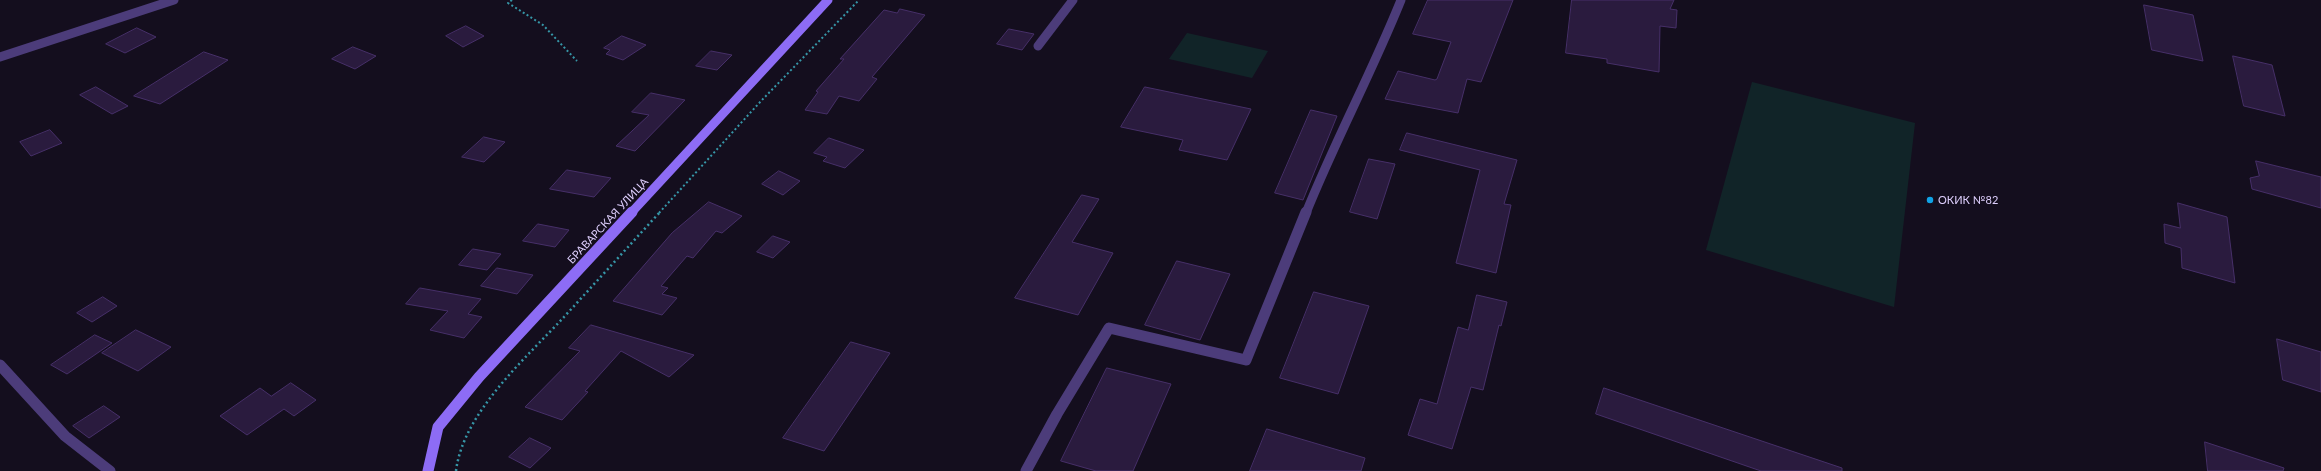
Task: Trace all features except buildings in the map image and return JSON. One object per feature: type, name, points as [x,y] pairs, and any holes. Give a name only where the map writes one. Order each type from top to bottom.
[{"type":"main road","name":"БРАВАРСКАЯ УЛИЦА","points":[[428,471],[438,427],[479,377],[828,0]]},
{"type":"street","points":[[0,57],[174,0]]},
{"type":"street","points":[[1038,46],[1073,0]]},
{"type":"street","points":[[1026,471],[1056,414],[1109,328],[1246,360],[1322,173],[1378,58],[1401,0]]},
{"type":"street","points":[[0,365],[50,423],[88,457],[110,471]]},
{"type":"path","points":[[512,0],[508,3],[543,25],[577,61]]},
{"type":"path","points":[[456,471],[457,460],[470,430],[506,380],[761,101],[859,0]]},
{"type":"green space","points":[[1187,33],[1268,51],[1252,78],[1169,59]]},
{"type":"green space","points":[[1752,82],[1915,123],[1894,307],[1706,250]]},
{"type":"place","name":"ОКИК №82","points":[[1930,200]]}]
